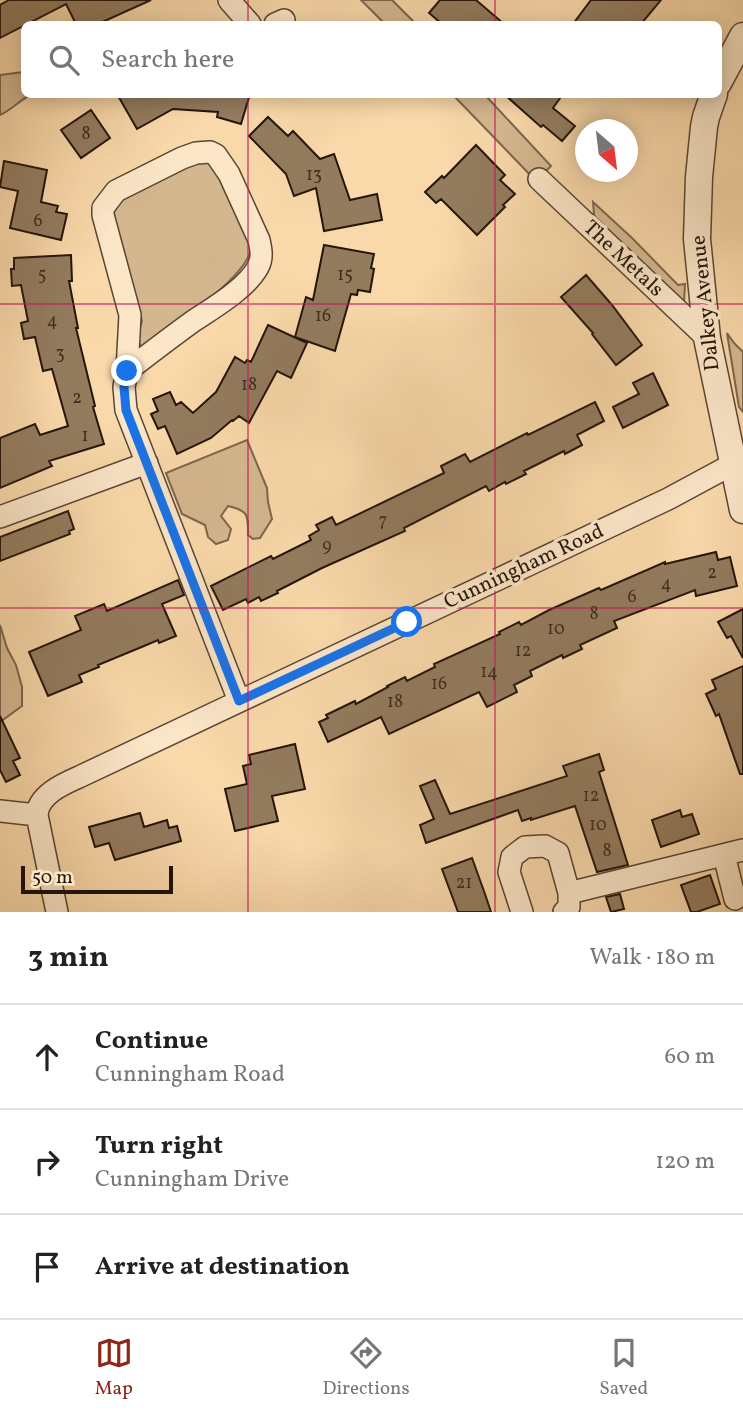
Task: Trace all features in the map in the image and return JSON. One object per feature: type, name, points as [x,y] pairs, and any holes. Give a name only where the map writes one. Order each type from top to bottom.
[{"type":"street","points":[[229,0],[247,21]]},
{"type":"street","points":[[722,75],[743,36]]},
{"type":"street","name":"Dalkey Avenue","points":[[713,98],[706,117],[699,177],[697,239],[707,338],[735,451],[743,510]]},
{"type":"street","points":[[127,371],[232,294],[258,267],[261,250],[259,240],[229,174],[216,155],[210,152],[182,158],[116,191],[103,208],[103,215],[130,315],[124,387],[126,410],[239,701]]},
{"type":"street","name":"The Metals","points":[[539,179],[707,338]]},
{"type":"street","name":"Cunningham Road","points":[[37,815],[40,803],[71,780],[668,499],[735,451]]},
{"type":"street","points":[[0,517],[147,463]]},
{"type":"street","points":[[0,811],[37,815],[57,912]]},
{"type":"street","points":[[523,912],[509,872],[512,857],[525,847],[545,846],[558,853],[567,902],[734,853],[735,899]]},
{"type":"shaded area","points":[[361,0],[392,0],[413,21],[382,21]]},
{"type":"shaded area","points":[[21,72],[21,98],[26,98],[0,115],[0,75]]},
{"type":"shaded area","points":[[456,98],[488,98],[551,166],[536,181]]},
{"type":"shaded area","points":[[194,160],[211,162],[232,195],[251,248],[236,274],[222,288],[142,349],[137,339],[142,321],[114,213],[119,200]]},
{"type":"shaded area","points":[[593,202],[678,285],[685,284],[684,302],[675,304],[598,224]]},
{"type":"shaded area","points":[[727,333],[743,352],[743,412],[739,407]]},
{"type":"shaded area","points":[[247,440],[267,488],[272,519],[260,538],[253,539],[248,535],[244,512],[228,506],[221,516],[231,529],[228,540],[216,544],[208,537],[205,525],[182,514],[166,473]]},
{"type":"shaded area","points":[[0,625],[22,687],[22,706],[0,722]]},
{"type":"building","points":[[9,0],[151,0],[105,21],[74,21],[66,4],[33,21],[21,21],[21,27],[0,38],[0,5]]},
{"type":"building","points":[[440,0],[476,0],[500,21],[438,21],[429,13]]},
{"type":"building","points":[[591,0],[661,0],[644,21],[575,21]]},
{"type":"building","points":[[119,98],[249,98],[241,124],[217,117],[218,112],[173,109],[137,129]]},
{"type":"building","points":[[508,98],[560,98],[553,108],[575,126],[562,141],[543,125],[541,127]]},
{"type":"building","points":[[91,110],[110,138],[81,158],[61,130]]},
{"type":"building","points":[[268,117],[288,136],[293,131],[320,159],[334,154],[350,200],[377,194],[382,220],[324,231],[316,188],[294,196],[286,174],[249,136]]},
{"type":"building","points":[[476,145],[505,175],[500,180],[515,194],[477,235],[441,199],[436,203],[425,192],[442,176],[444,178]]},
{"type":"building","points":[[4,161],[47,170],[41,202],[58,206],[56,212],[67,214],[61,240],[10,228],[18,191],[0,187]]},
{"type":"building","points":[[324,245],[374,254],[370,292],[358,290],[357,295],[351,294],[335,351],[295,337],[306,297],[313,300]]},
{"type":"building","points":[[71,255],[72,281],[69,281],[76,328],[104,444],[49,461],[52,466],[0,488],[0,438],[35,424],[40,435],[68,426],[52,369],[43,371],[35,337],[24,339],[21,323],[28,321],[21,285],[12,286],[11,269],[14,269],[14,258]]},
{"type":"building","points":[[586,275],[642,345],[616,365],[593,333],[561,297]]},
{"type":"building","points":[[268,325],[307,343],[291,378],[277,371],[249,423],[239,416],[211,438],[177,454],[165,426],[158,429],[151,414],[158,411],[153,399],[170,392],[176,405],[181,402],[193,413],[216,392],[235,357],[245,363],[247,360],[251,362]]},
{"type":"building","points":[[653,373],[668,405],[623,428],[613,407],[639,394],[633,383]]},
{"type":"building","points":[[595,402],[604,421],[577,435],[582,445],[524,471],[526,474],[506,484],[505,482],[489,491],[486,486],[404,528],[405,531],[322,568],[261,601],[259,597],[248,603],[246,599],[223,610],[211,586],[271,556],[273,559],[311,540],[309,536],[319,530],[316,525],[332,517],[336,525],[444,473],[441,466],[465,454],[470,462]]},
{"type":"building","points":[[68,511],[74,529],[69,531],[70,534],[0,561],[0,537]]},
{"type":"building","points":[[716,552],[718,560],[730,557],[737,586],[696,596],[695,590],[614,621],[617,628],[580,645],[582,649],[563,658],[562,655],[530,671],[532,676],[514,685],[517,692],[487,707],[479,692],[389,734],[381,717],[328,742],[319,722],[328,718],[326,715],[355,701],[356,704],[405,677],[407,681],[435,667],[434,664],[500,634],[499,632],[519,622],[521,625],[599,588],[601,590],[665,562]]},
{"type":"building","points":[[178,580],[184,595],[162,604],[176,636],[159,643],[158,640],[98,665],[99,667],[79,675],[82,682],[48,696],[29,652],[81,630],[75,616],[104,604],[107,611]]},
{"type":"building","points":[[743,609],[743,658],[731,636],[727,638],[718,622]]},
{"type":"building","points":[[743,666],[743,774],[740,774],[719,714],[716,716],[706,694],[716,689],[712,680]]},
{"type":"building","points":[[0,716],[20,758],[13,761],[20,775],[6,782],[0,770]]},
{"type":"building","points":[[295,744],[305,789],[272,796],[278,821],[235,831],[225,789],[247,784],[243,766],[251,764],[249,755]]},
{"type":"building","points":[[599,754],[604,770],[599,772],[628,865],[597,872],[575,806],[522,821],[518,810],[426,843],[420,825],[434,819],[420,786],[435,780],[450,814],[567,776],[563,766]]},
{"type":"building","points":[[680,810],[682,817],[692,814],[699,834],[661,847],[652,820]]},
{"type":"building","points":[[140,813],[144,827],[167,820],[169,828],[177,826],[181,841],[115,860],[109,843],[95,847],[89,827]]},
{"type":"building","points":[[472,858],[491,912],[458,912],[442,869]]},
{"type":"building","points":[[710,875],[720,904],[691,912],[681,885]]},
{"type":"building","points":[[620,894],[624,909],[611,912],[606,897]]},
{"type":"route","points":[[127,371],[124,387],[126,410],[239,701],[407,622]]}]
